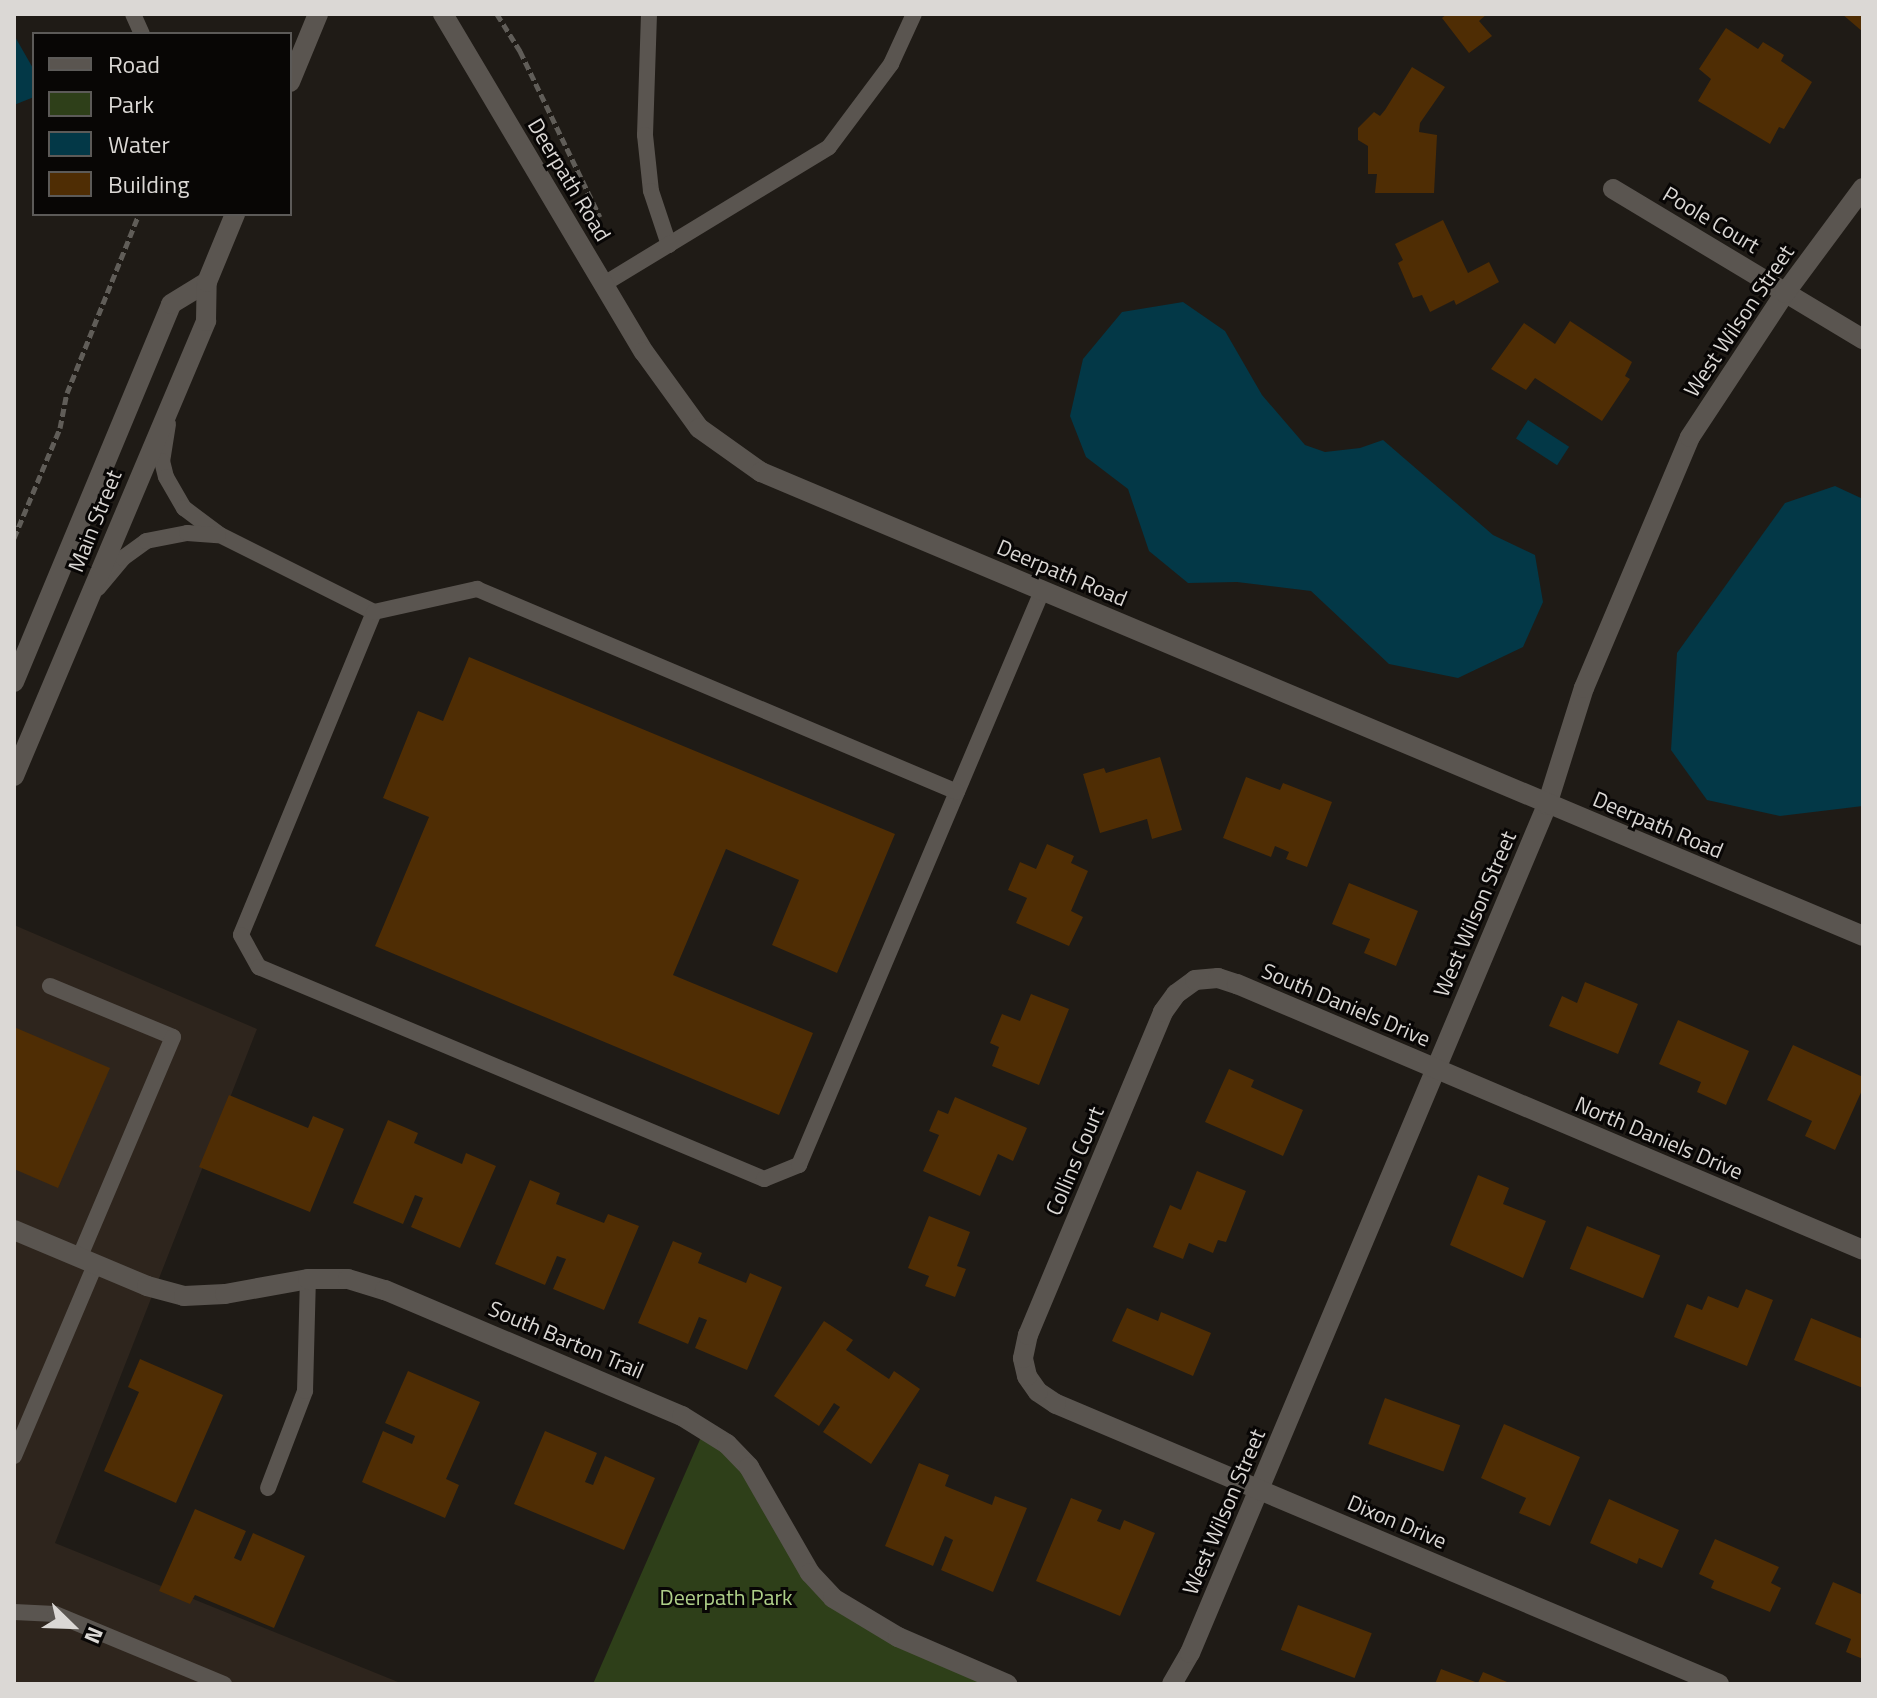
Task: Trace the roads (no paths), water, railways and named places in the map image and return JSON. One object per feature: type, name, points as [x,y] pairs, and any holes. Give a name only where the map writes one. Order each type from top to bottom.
[{"type":"street","points":[[292,77],[318,14]]},
{"type":"street","name":"Deerpath Road","points":[[443,14],[644,352],[699,428],[761,472],[1863,936]]},
{"type":"street","name":"West Wilson Street","points":[[1172,1684],[1190,1653],[1547,805],[1584,688],[1690,437],[1785,293],[1863,188]]},
{"type":"street","name":"Poole Court","points":[[1613,189],[1863,339]]},
{"type":"street","name":"Main Street","points":[[14,776],[206,321],[207,282],[234,216]]},
{"type":"street","name":"Main Street","points":[[14,682],[171,304],[207,282]]},
{"type":"street","name":"Collins Court","points":[[1056,1404],[1038,1392],[1027,1376],[1023,1358],[1028,1335],[1163,1012],[1176,994],[1195,980],[1218,978],[1237,984]]},
{"type":"street","name":"South Daniels Drive","points":[[1237,984],[1436,1070]]},
{"type":"street","name":"North Daniels Drive","points":[[1436,1070],[1863,1250]]},
{"type":"street","name":"South Barton Trail","points":[[14,1230],[147,1286],[184,1296],[225,1294],[308,1279],[348,1279],[385,1290],[705,1428],[749,1467],[810,1573],[833,1598],[898,1637],[1007,1684]]},
{"type":"street","name":"Dixon Drive","points":[[1056,1404],[1719,1684]]},
{"type":"lane","points":[[649,14],[645,135],[651,191],[669,245]]},
{"type":"lane","points":[[604,284],[829,147],[891,64],[914,14]]},
{"type":"lane","points":[[171,405],[162,461],[166,477],[184,508],[220,535],[374,612],[477,589],[957,792]]},
{"type":"lane","points":[[89,597],[123,558],[146,541],[187,533],[220,535]]},
{"type":"lane","points":[[374,612],[241,935],[259,967],[764,1179],[799,1165],[1042,591]]},
{"type":"lane","points":[[14,1456],[173,1037],[50,986]]},
{"type":"lane","points":[[268,1488],[305,1391],[308,1279]]},
{"type":"lane","points":[[14,1612],[55,1614],[224,1684]]},
{"type":"water","points":[[14,35],[32,66],[32,98],[14,105]]},
{"type":"water","points":[[1183,302],[1225,331],[1262,395],[1305,445],[1325,452],[1360,448],[1383,440],[1493,535],[1535,555],[1543,602],[1523,647],[1458,678],[1389,664],[1311,591],[1237,582],[1188,583],[1149,551],[1128,489],[1086,457],[1070,416],[1083,359],[1122,312]]},
{"type":"water","points":[[1528,420],[1569,447],[1557,465],[1516,438]]},
{"type":"water","points":[[1835,486],[1863,499],[1863,806],[1780,816],[1707,800],[1671,750],[1677,653],[1785,503]]},
{"type":"park label","name":"Deerpath Park","points":[[726,1598]]}]
